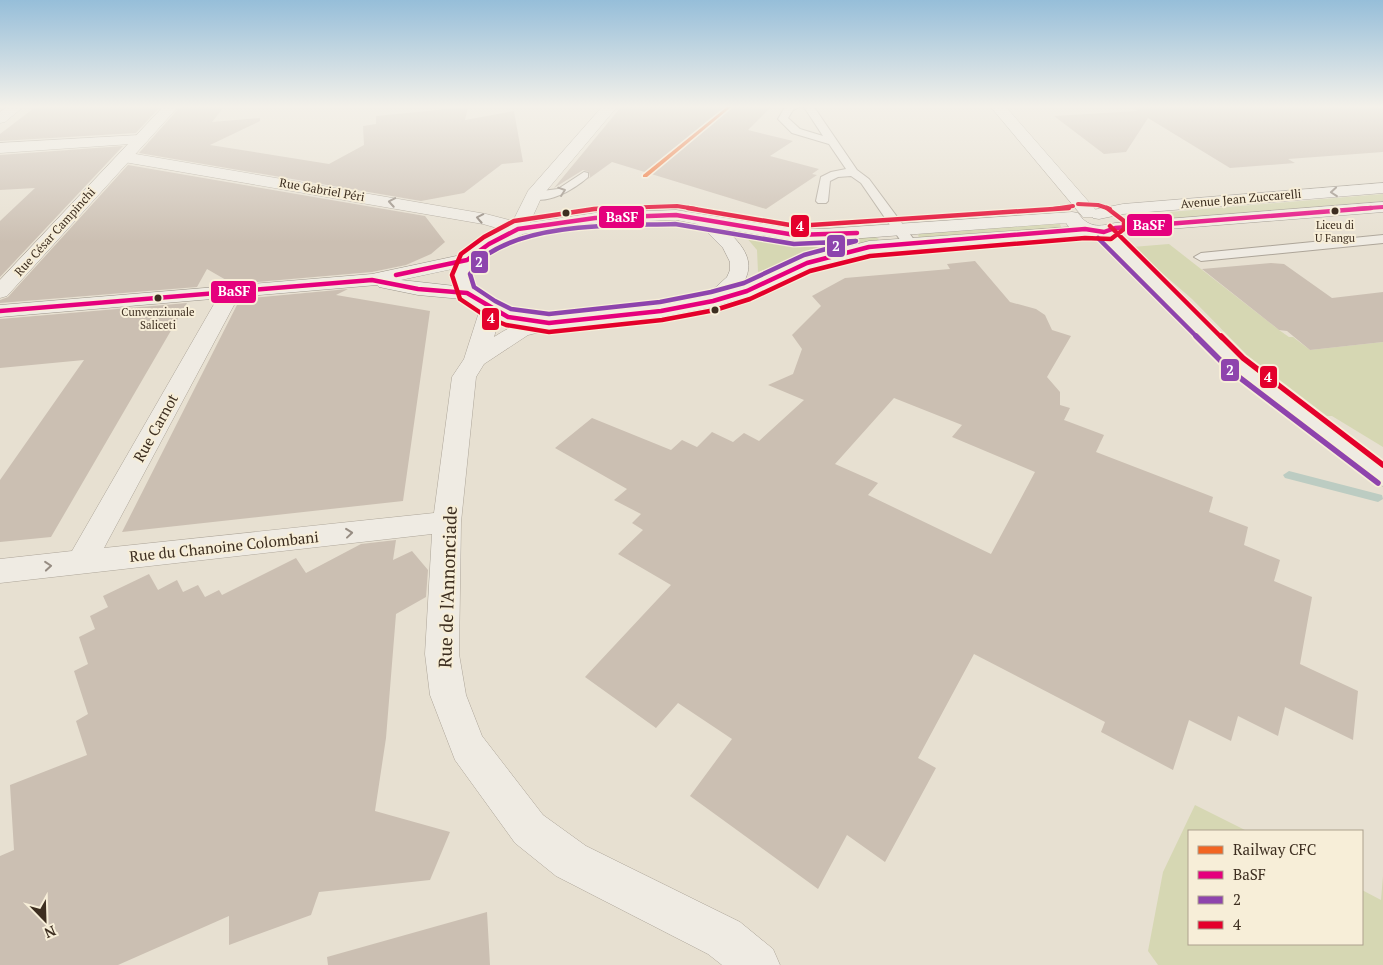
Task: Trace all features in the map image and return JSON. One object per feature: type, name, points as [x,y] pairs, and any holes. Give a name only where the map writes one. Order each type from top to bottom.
[{"type":"street","name":"Rue César Campinchi","points":[[0,292],[128,152]]},
{"type":"street","points":[[467,293],[461,274],[468,260],[488,244],[518,229],[534,195],[570,152]]},
{"type":"street","points":[[1036,152],[1094,222],[1237,364],[1383,476]]},
{"type":"street","name":"Rue Gabriel Péri","points":[[124,156],[440,210],[486,219],[518,229]]},
{"type":"street","name":"Avenue Jean Zuccarelli","points":[[549,323],[661,310],[713,301],[747,291],[806,263],[839,252],[910,244],[1070,232],[1122,209],[1383,188]]},
{"type":"street","name":"Avenue Jean Zuccarelli","points":[[518,229],[595,218],[676,215],[795,235],[847,234],[898,228],[1094,222],[1383,207]]},
{"type":"street","points":[[702,219],[723,235],[731,244],[740,268],[738,277],[713,301]]},
{"type":"street","points":[[0,311],[372,280],[468,260]]},
{"type":"street","points":[[372,280],[418,288],[467,293],[491,309],[508,317],[549,323]]},
{"type":"street","name":"Rue Carnot","points":[[80,563],[231,292]]},
{"type":"street","name":"Rue de l'Annonciade","points":[[491,309],[476,359],[464,377],[447,522],[442,654],[448,696],[468,747],[529,829],[570,861],[724,938],[757,965]]},
{"type":"street","name":"Rue de l'Annonciade","points":[[476,359],[520,330],[549,323]]},
{"type":"street","name":"Rue du Chanoine Colombani","points":[[0,571],[447,522]]},
{"type":"lane","points":[[840,152],[853,172],[865,182],[910,244]]},
{"type":"lane","points":[[822,201],[825,179],[835,174],[853,172]]},
{"type":"lane","points":[[534,195],[562,192],[570,189],[584,175]]},
{"type":"lane","points":[[1200,257],[1383,240]]},
{"type":"green space","points":[[1383,194],[1383,201],[1142,221],[1134,215]]},
{"type":"green space","points":[[1059,222],[1062,229],[920,238],[918,236],[919,234]]},
{"type":"green space","points":[[740,230],[875,237],[879,239],[875,243],[824,251],[758,272],[757,250]]},
{"type":"green space","points":[[1169,244],[1279,330],[1289,337],[1293,337],[1310,350],[1383,342],[1383,447],[1332,416],[1327,416],[1247,355],[1192,299],[1132,247]]},
{"type":"green space","points":[[1195,805],[1245,830],[1188,830],[1188,945],[1363,945],[1363,891],[1381,900],[1383,876],[1383,965],[1158,965],[1148,951],[1163,872]]},
{"type":"building","points":[[41,152],[117,152],[0,277],[0,221],[35,188],[0,190],[0,155]]},
{"type":"building","points":[[254,152],[329,164],[351,152],[521,152],[523,162],[502,164],[464,193],[421,201],[139,153]]},
{"type":"building","points":[[584,152],[776,152],[770,156],[819,169],[812,174],[817,175],[766,209],[612,162],[587,180],[590,177],[589,172],[583,170],[554,188]]},
{"type":"building","points":[[1101,152],[1126,152],[1104,154]]},
{"type":"building","points":[[1204,152],[1383,152],[1288,159],[1295,163],[1230,168]]},
{"type":"building","points":[[128,165],[425,216],[445,242],[431,254],[406,265],[372,272],[233,284],[207,269],[197,287],[0,303],[0,300],[8,297]]},
{"type":"building","points":[[975,261],[1010,302],[1036,309],[1045,315],[1052,330],[1071,336],[1047,377],[1060,392],[1060,405],[1070,408],[1064,420],[1104,435],[1096,452],[1213,497],[1209,512],[1248,527],[1244,545],[1280,560],[1274,581],[1312,597],[1300,664],[1358,691],[1353,740],[1285,707],[1278,736],[1238,716],[1231,741],[1189,720],[1173,770],[1101,732],[1105,722],[974,654],[918,758],[936,768],[885,862],[847,835],[818,889],[690,796],[732,739],[678,703],[656,728],[585,677],[671,585],[618,554],[643,530],[632,523],[641,514],[614,500],[627,489],[555,448],[592,418],[671,450],[682,440],[697,447],[712,432],[733,442],[744,433],[759,441],[804,400],[768,385],[793,374],[802,349],[792,335],[821,306],[812,296],[845,278],[950,269],[947,264]],"holes":[[[894,398],[962,425],[952,437],[1035,472],[991,554],[868,495],[878,483],[835,464]]]},
{"type":"building","points":[[1271,263],[1284,264],[1332,298],[1383,292],[1383,342],[1310,350],[1287,331],[1279,330],[1202,269]]},
{"type":"building","points":[[348,289],[336,295],[430,311],[403,501],[122,532],[240,299]]},
{"type":"building","points":[[187,303],[51,537],[0,542],[0,480],[84,360],[0,368],[0,319]]},
{"type":"building","points":[[396,540],[393,560],[412,551],[428,570],[426,597],[396,614],[386,738],[375,811],[450,832],[430,880],[319,892],[311,915],[229,945],[229,916],[118,965],[0,965],[0,856],[14,850],[10,785],[87,755],[76,721],[88,714],[74,671],[88,664],[79,637],[95,629],[90,616],[108,607],[103,596],[149,574],[158,590],[177,580],[183,592],[198,585],[205,597],[219,590],[222,595],[296,558],[306,573],[361,544]]},
{"type":"building","points":[[487,912],[490,965],[328,965],[327,957]]},
{"type":"waterway","points":[[1289,475],[1378,498]]},
{"type":"rail line","name":"CFC","points":[[645,176],[674,152]]},
{"type":"transit line","name":"4","points":[[1073,206],[1069,208],[822,226],[796,226],[677,206],[594,209],[514,221],[484,237],[461,254],[452,275],[460,299],[487,317],[506,325],[549,332],[662,320],[715,310],[750,299],[810,271],[870,256],[1085,238],[1106,240],[1115,237],[1124,229],[1124,221],[1115,212],[1098,205],[1078,204]]},
{"type":"transit line","name":"BaSF","points":[[0,311],[372,280],[418,289],[467,293],[508,317],[549,323],[661,311],[713,301],[747,291],[807,263],[869,247],[1085,229],[1104,232],[1115,228],[1383,207]]},
{"type":"transit line","name":"BaSF","points":[[396,275],[467,260],[489,244],[518,229],[595,218],[676,215],[795,235],[857,233]]},
{"type":"transit line","name":"2","points":[[675,224],[794,244],[856,241],[804,255],[744,283],[711,292],[660,302],[549,314],[511,309],[495,301],[474,287],[470,274],[483,257],[505,245],[532,236],[595,227],[675,224]]},
{"type":"transit line","name":"4","points":[[1110,226],[1243,358],[1383,465]]},
{"type":"transit line","name":"2","points":[[1098,238],[1231,371],[1378,483]]},
{"type":"place","name":"Liceu di U Fangu","points":[[1335,211]]},
{"type":"place","name":"Cunvenziunale Saliceti","points":[[158,298]]}]
